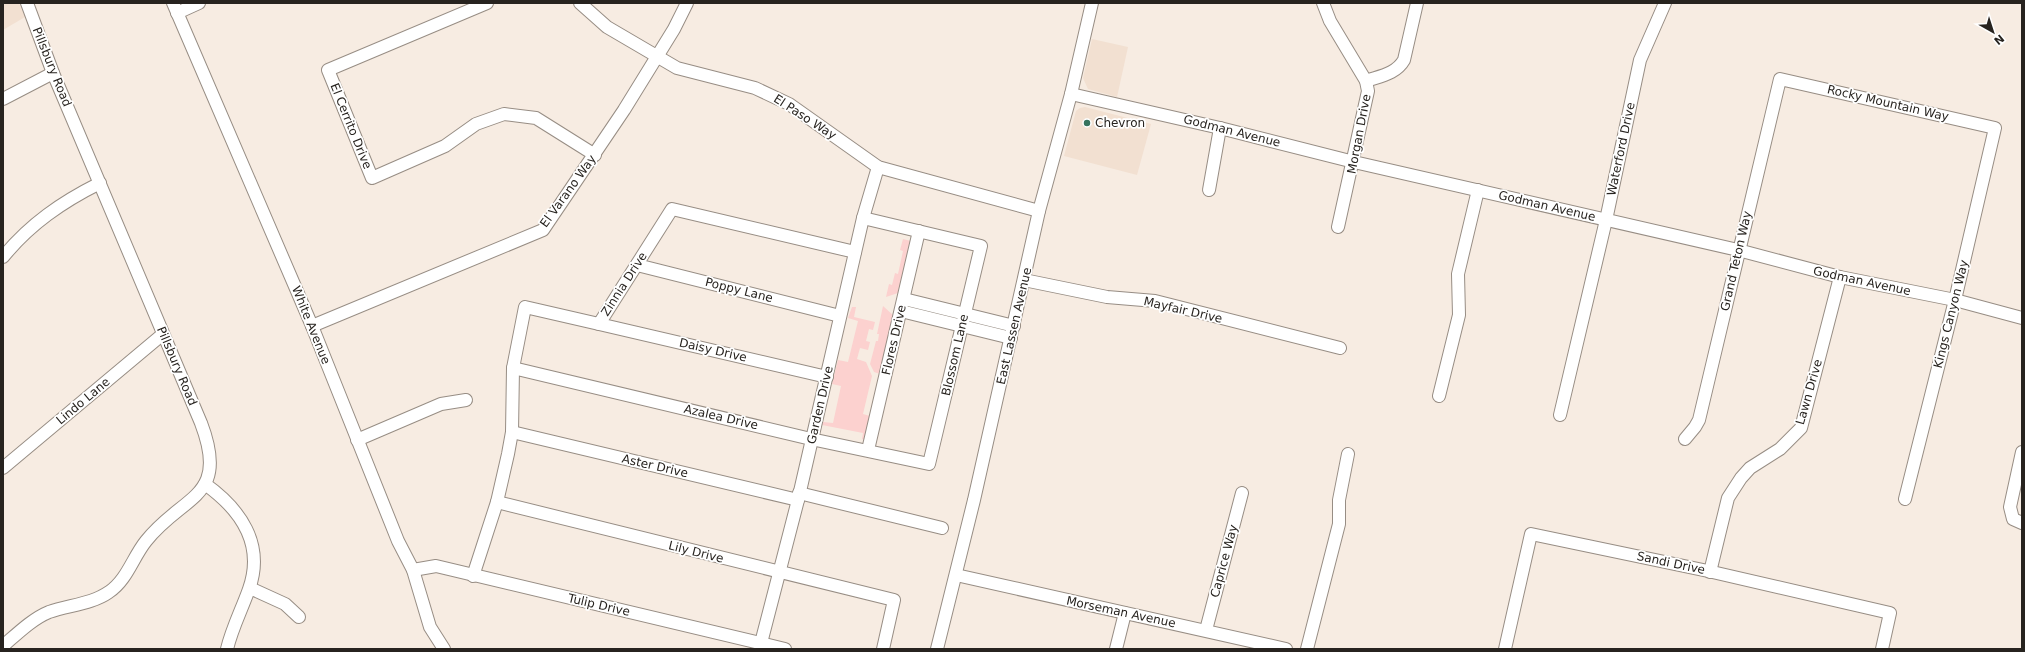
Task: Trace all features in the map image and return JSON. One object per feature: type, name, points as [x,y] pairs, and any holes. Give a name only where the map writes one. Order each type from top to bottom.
[{"type":"street","name":"Pillsbury Road","points":[[3,646],[39,617],[50,612],[99,598],[109,592],[124,577],[130,564],[146,540],[167,519],[191,501],[205,484],[210,465],[209,443],[53,73],[27,3]]},
{"type":"street","points":[[175,8],[199,3]]},
{"type":"street","name":"El Cerrito Drive","points":[[487,3],[328,70],[372,178],[445,146],[476,124],[504,114],[536,118],[595,155]]},
{"type":"street","name":"El Paso Way","points":[[580,3],[607,27],[677,68],[755,88],[773,96],[813,120],[878,166],[1039,211]]},
{"type":"street","name":"El Varano Way","points":[[312,326],[542,230],[595,155],[674,29],[687,3]]},
{"type":"street","name":"East Lassen Avenue","points":[[937,649],[956,575],[1014,326],[1039,211],[1071,94],[1092,3]]},
{"type":"street","name":"Morgan Drive","points":[[1324,3],[1330,21],[1366,81],[1368,91],[1354,162],[1338,226]]},
{"type":"street","points":[[1366,81],[1392,72],[1401,66],[1404,60],[1417,3]]},
{"type":"street","name":"Waterford Drive","points":[[1560,415],[1606,220],[1640,60],[1665,3]]},
{"type":"street","name":"White Avenue","points":[[175,8],[312,326],[398,541],[413,570],[430,627],[444,649]]},
{"type":"street","points":[[3,99],[53,73]]},
{"type":"street","name":"Rocky Mountain Way","points":[[1780,79],[1995,128]]},
{"type":"street","name":"Grand Teton Way","points":[[1685,439],[1699,420],[1738,250],[1780,79]]},
{"type":"street","name":"Godman Avenue","points":[[1071,94],[1220,128],[1354,162],[1738,250],[1840,277],[1955,300],[2022,318]]},
{"type":"street","points":[[1208,190],[1220,128]]},
{"type":"street","name":"Kings Canyon Way","points":[[1905,499],[1955,300],[1995,128]]},
{"type":"street","name":"Garden Drive","points":[[761,643],[799,496],[855,252],[878,166]]},
{"type":"street","points":[[3,257],[26,231],[42,217],[66,201],[100,183]]},
{"type":"street","points":[[1439,396],[1459,315],[1458,274],[1478,190]]},
{"type":"street","name":"Zinnia Drive","points":[[473,576],[497,502],[512,432],[513,368],[525,307],[599,324],[672,209],[855,252]]},
{"type":"street","points":[[864,218],[919,231]]},
{"type":"street","name":"Blossom Lane","points":[[919,231],[981,246],[929,464]]},
{"type":"street","name":"Flores Drive","points":[[868,450],[919,231]]},
{"type":"street","name":"Poppy Lane","points":[[637,265],[840,316]]},
{"type":"street","name":"Lawn Drive","points":[[1710,572],[1728,498],[1734,488],[1750,468],[1780,449],[1800,428],[1840,277]]},
{"type":"street","name":"Mayfair Drive","points":[[1024,280],[1106,297],[1155,301],[1340,348]]},
{"type":"street","points":[[904,299],[1014,326]]},
{"type":"street","points":[[901,311],[1011,338]]},
{"type":"street","name":"Daisy Drive","points":[[599,324],[827,377]]},
{"type":"street","name":"Lindo Lane","points":[[3,468],[163,334]]},
{"type":"street","name":"Azalea Drive","points":[[513,368],[812,439],[929,464]]},
{"type":"street","points":[[357,440],[441,404],[466,400]]},
{"type":"street","name":"Aster Drive","points":[[512,432],[942,528]]},
{"type":"street","points":[[2022,452],[2010,507],[2013,519],[2022,523]]},
{"type":"street","points":[[1307,649],[1339,524],[1339,500],[1348,454]]},
{"type":"street","points":[[205,484],[230,504],[246,528],[252,544],[254,559],[250,588],[232,631],[227,649]]},
{"type":"street","name":"Caprice Way","points":[[1206,630],[1242,493]]},
{"type":"street","name":"Lily Drive","points":[[497,502],[894,600],[884,649]]},
{"type":"street","name":"Sandi Drive","points":[[1506,649],[1531,534],[1710,572],[1890,613],[1882,649]]},
{"type":"street","name":"Tulip Drive","points":[[413,570],[436,566],[785,649]]},
{"type":"street","name":"Morseman Avenue","points":[[956,575],[1286,649]]},
{"type":"street","points":[[250,588],[285,604],[299,618]]},
{"type":"street","points":[[1116,649],[1125,613]]},
{"type":"shaded area","points":[[3,3],[19,3],[25,17],[3,30]]},
{"type":"shaded area","points":[[1092,39],[1128,47],[1117,97],[1088,89],[1083,78]]},
{"type":"shaded area","points":[[1085,107],[1151,124],[1137,175],[1064,156],[1076,111]]},
{"type":"shaded area","points":[[903,239],[911,241],[898,293],[886,297],[889,284],[892,285],[895,273],[898,274],[903,251],[900,250]]},
{"type":"shaded area","points":[[883,306],[894,316],[880,374],[874,372],[870,364],[876,341],[878,341],[879,334],[877,334]]},
{"type":"shaded area","points":[[852,307],[856,307],[854,317],[875,322],[873,330],[869,329],[866,341],[870,342],[868,350],[860,348],[857,359],[866,362],[872,376],[863,414],[870,416],[865,440],[862,439],[863,433],[822,425],[823,422],[833,423],[841,386],[832,384],[838,360],[848,362],[858,321],[848,318]]},
{"type":"place","name":"Chevron","points":[[1087,123]]}]
